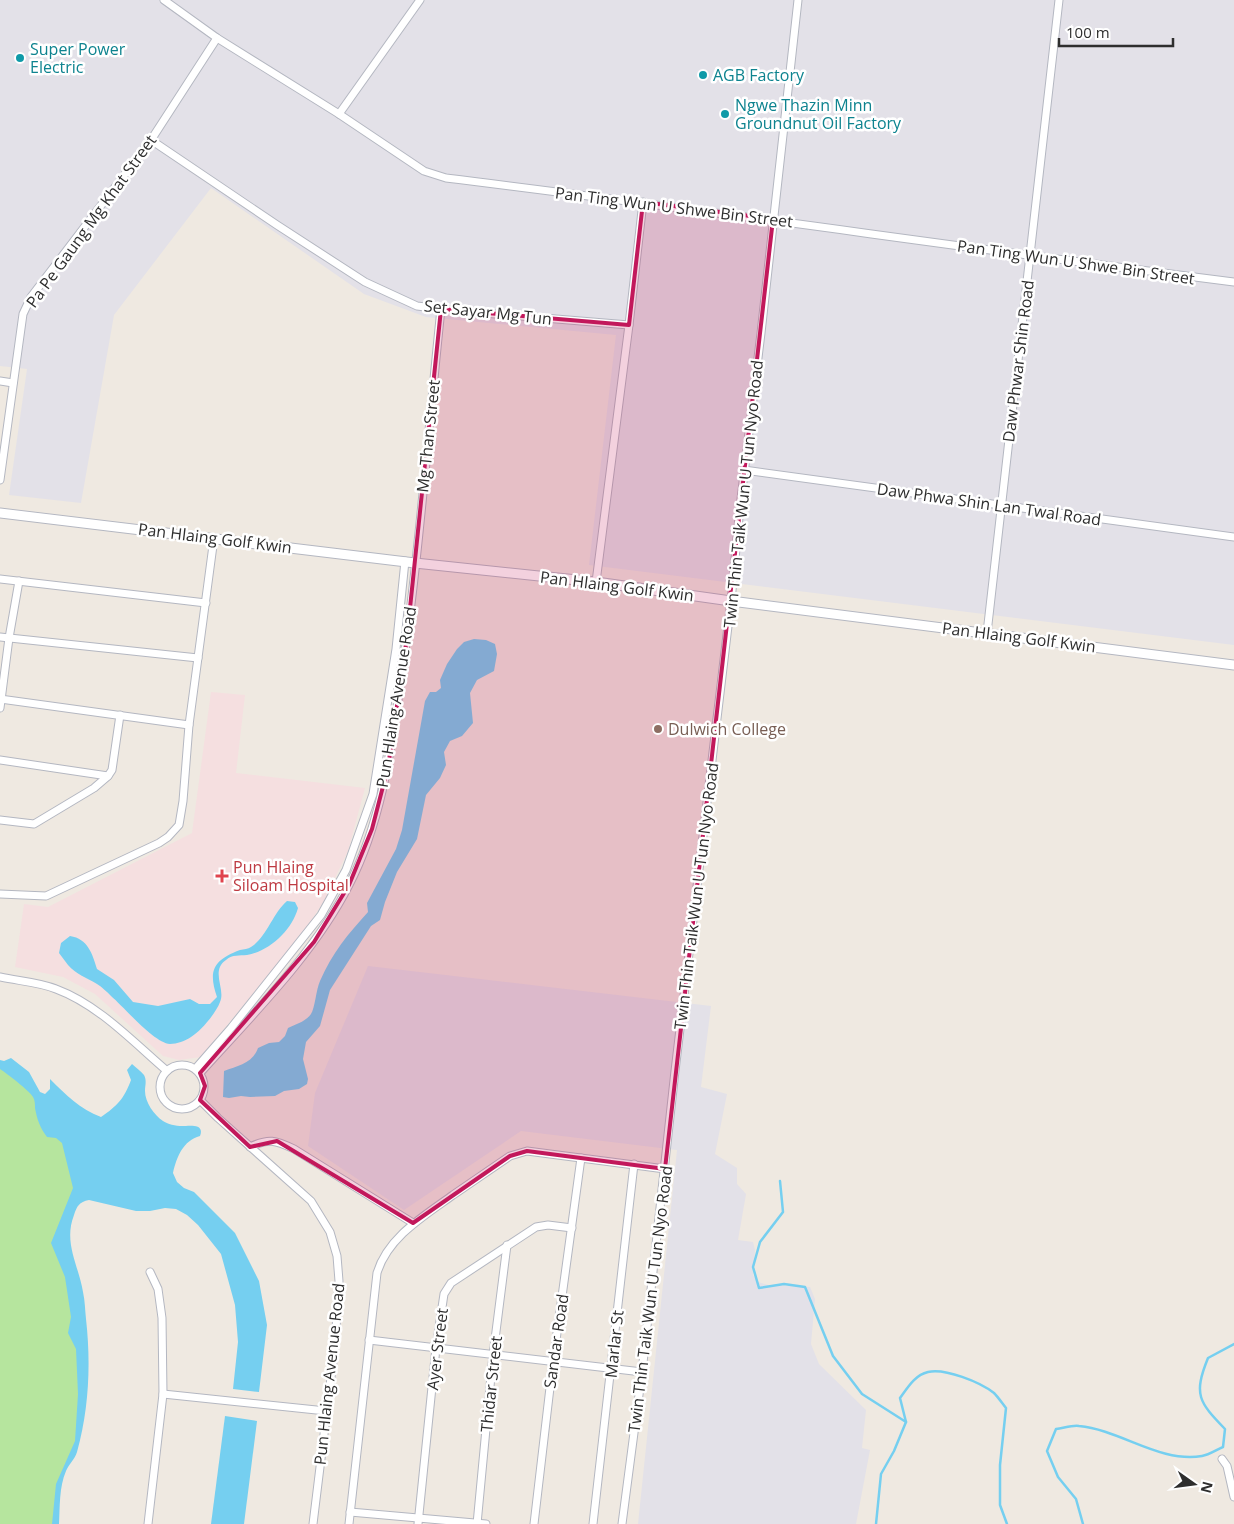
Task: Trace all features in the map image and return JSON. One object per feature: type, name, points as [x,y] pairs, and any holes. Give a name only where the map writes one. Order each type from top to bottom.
[{"type":"street","name":"Pan Ting Wun U Shwe Bin Street","points":[[164,0],[217,38],[339,114],[424,171],[446,178],[773,219],[1030,256],[1234,282]]},
{"type":"street","points":[[339,114],[420,0]]},
{"type":"street","name":"Twin Thin Taik Wun U Tun Nyo Road","points":[[622,1524],[642,1372],[732,601],[744,470],[798,0]]},
{"type":"street","name":"Daw Phwar Shin Road","points":[[987,633],[1059,0]]},
{"type":"street","name":"Pa Pe Gaung Mg Khat Street","points":[[0,480],[23,314],[31,297],[151,140],[217,38]]},
{"type":"street","name":"Set Sayar Mg Tun","points":[[151,140],[365,282],[417,306],[629,325]]},
{"type":"street","points":[[596,582],[629,325],[642,202]]},
{"type":"street","name":"Mg Than Street","points":[[415,563],[441,309]]},
{"type":"street","points":[[0,381],[13,383]]},
{"type":"street","name":"Daw Phwa Shin Lan Twal Road","points":[[744,470],[1234,537]]},
{"type":"street","name":"Pan Hlaing Golf Kwin","points":[[0,513],[415,563],[596,582],[1234,665]]},
{"type":"street","points":[[0,894],[46,896],[158,843],[168,837],[179,826],[183,801],[189,725],[214,538]]},
{"type":"street","name":"Pun Hlaing Avenue Road","points":[[198,1071],[321,915],[346,870],[373,794],[396,649],[405,561]]},
{"type":"street","name":"Pun Hlaing Avenue Road","points":[[198,1071],[284,979],[308,949],[349,885],[372,829],[388,766],[407,638],[415,563]]},
{"type":"street","points":[[0,579],[206,603]]},
{"type":"street","points":[[0,708],[19,581]]},
{"type":"street","points":[[0,637],[198,658]]},
{"type":"street","points":[[1,699],[189,725]]},
{"type":"street","points":[[0,820],[34,824],[94,788],[108,776],[112,770],[120,715]]},
{"type":"street","points":[[0,760],[108,776]]},
{"type":"street","points":[[0,977],[54,988],[76,997],[167,1072]]},
{"type":"street","points":[[181,1064],[189,1065],[198,1071],[205,1086],[200,1100],[191,1108],[182,1109],[170,1105],[162,1096],[160,1089],[160,1084],[167,1072],[174,1066],[181,1064]]},
{"type":"street","name":"Pun Hlaing Avenue Road","points":[[200,1100],[311,1201],[330,1232],[337,1256],[340,1278],[335,1345],[313,1524]]},
{"type":"street","points":[[250,1147],[263,1141],[277,1141],[302,1154],[413,1223]]},
{"type":"street","points":[[349,1524],[377,1273],[381,1261],[393,1244],[413,1223],[510,1156],[527,1151],[665,1169]]},
{"type":"street","name":"Sandar Road","points":[[534,1524],[553,1362],[581,1158]]},
{"type":"street","name":"Marlar St","points":[[593,1524],[634,1164]]},
{"type":"street","name":"Ayer Street","points":[[418,1521],[436,1348],[444,1294],[451,1283],[536,1227],[548,1225],[572,1228]]},
{"type":"street","name":"Thidar Street","points":[[477,1524],[493,1355],[507,1245]]},
{"type":"street","points":[[148,1524],[163,1394],[162,1318],[158,1290],[150,1272]]},
{"type":"street","points":[[369,1340],[642,1372]]},
{"type":"street","points":[[163,1394],[326,1411]]},
{"type":"street","points":[[1222,1459],[1227,1466],[1234,1497]]},
{"type":"street","points":[[350,1512],[418,1521],[486,1524]]},
{"type":"highlighted area","points":[[643,202],[773,219],[665,1169],[527,1151],[510,1156],[413,1223],[277,1141],[250,1147],[200,1100],[205,1086],[200,1073],[314,942],[349,885],[372,829],[388,767],[407,637],[441,309],[629,325]]},
{"type":"shaded area","points":[[0,0],[1234,0],[1234,645],[589,565],[616,335],[426,317],[364,294],[211,188],[114,315],[81,503],[9,495],[27,369],[0,366]]},
{"type":"shaded area","name":"Pun Hlaing Siloam Hospital","points":[[211,692],[245,695],[236,773],[365,788],[348,851],[324,901],[303,933],[201,1057],[179,1060],[163,1056],[95,994],[63,977],[15,967],[24,904],[48,907],[192,833]]},
{"type":"shaded area","points":[[368,966],[711,1006],[701,1087],[727,1094],[715,1154],[737,1168],[737,1184],[746,1194],[738,1240],[753,1242],[755,1250],[753,1275],[758,1282],[768,1285],[810,1287],[815,1299],[811,1344],[819,1364],[866,1410],[862,1448],[870,1450],[856,1524],[638,1524],[677,1150],[521,1131],[404,1210],[308,1146],[315,1093]]},
{"type":"green space","points":[[0,1065],[90,1132],[61,1240],[80,1326],[81,1421],[74,1451],[59,1485],[56,1524],[0,1524]]},
{"type":"water","points":[[474,639],[486,640],[495,644],[497,654],[494,671],[477,680],[470,693],[473,723],[462,736],[450,741],[444,752],[446,765],[440,778],[426,795],[417,839],[397,872],[380,920],[371,926],[330,990],[320,1026],[306,1042],[303,1059],[308,1079],[307,1084],[299,1089],[284,1091],[275,1096],[223,1097],[224,1071],[249,1061],[258,1048],[269,1043],[279,1042],[285,1036],[288,1028],[309,1017],[314,1008],[319,985],[330,961],[347,936],[368,912],[367,903],[396,849],[402,830],[425,701],[430,692],[436,692],[441,688],[440,680],[447,664],[457,649],[464,642]]},
{"type":"water","points":[[287,901],[295,902],[298,908],[291,924],[279,938],[264,949],[256,953],[231,957],[221,964],[219,975],[221,997],[218,1006],[199,1031],[181,1042],[170,1044],[156,1038],[103,988],[71,968],[59,953],[61,943],[70,936],[81,940],[91,952],[97,969],[114,980],[133,1002],[158,1006],[190,999],[199,1004],[210,1004],[217,997],[213,973],[218,962],[240,950],[250,948],[256,943]]},
{"type":"water","points":[[11,1058],[29,1072],[40,1092],[45,1094],[50,1089],[50,1079],[80,1106],[101,1117],[116,1105],[126,1092],[131,1080],[127,1070],[132,1064],[144,1075],[146,1081],[145,1091],[153,1112],[172,1125],[195,1126],[200,1129],[200,1136],[185,1145],[173,1173],[177,1182],[184,1188],[194,1192],[235,1233],[259,1281],[267,1325],[259,1392],[233,1389],[238,1342],[235,1305],[221,1254],[198,1225],[187,1215],[176,1209],[165,1208],[136,1211],[89,1200],[79,1205],[71,1225],[70,1235],[84,1299],[88,1336],[88,1386],[77,1452],[66,1471],[62,1484],[59,1524],[52,1524],[56,1484],[75,1441],[78,1394],[76,1349],[68,1333],[71,1317],[65,1277],[51,1243],[73,1188],[62,1143],[56,1138],[47,1137],[42,1130],[35,1108],[35,1101],[31,1094],[0,1069],[0,1060],[4,1061]]},
{"type":"water","points":[[225,1416],[257,1421],[244,1524],[211,1524]]},
{"type":"waterway","points":[[780,1181],[783,1212],[760,1242],[753,1267],[759,1288],[784,1284],[805,1287],[833,1356],[862,1394],[906,1422]]},
{"type":"waterway","points":[[1083,1524],[1076,1499],[1058,1477],[1047,1451],[1056,1429],[1071,1426],[1095,1429],[1171,1455],[1186,1457],[1210,1454],[1223,1447],[1225,1429],[1209,1412],[1201,1397],[1200,1390],[1203,1371],[1208,1358],[1234,1344]]},
{"type":"waterway","points":[[876,1524],[881,1474],[894,1451],[906,1422],[900,1398],[919,1376],[935,1371],[962,1377],[988,1389],[994,1393],[1006,1408],[1000,1465],[1000,1505],[1007,1524]]},
{"type":"place","name":"Super Power Electric","points":[[20,58]]},
{"type":"place","name":"AGB Factory","points":[[703,75]]},
{"type":"place","name":"Ngwe Thazin Minn Groundnut Oil Factory","points":[[725,114]]},
{"type":"place","name":"Dulwich College","points":[[658,729]]},
{"type":"place","name":"Pun Hlaing Siloam Hospital","points":[[222,876]]}]
